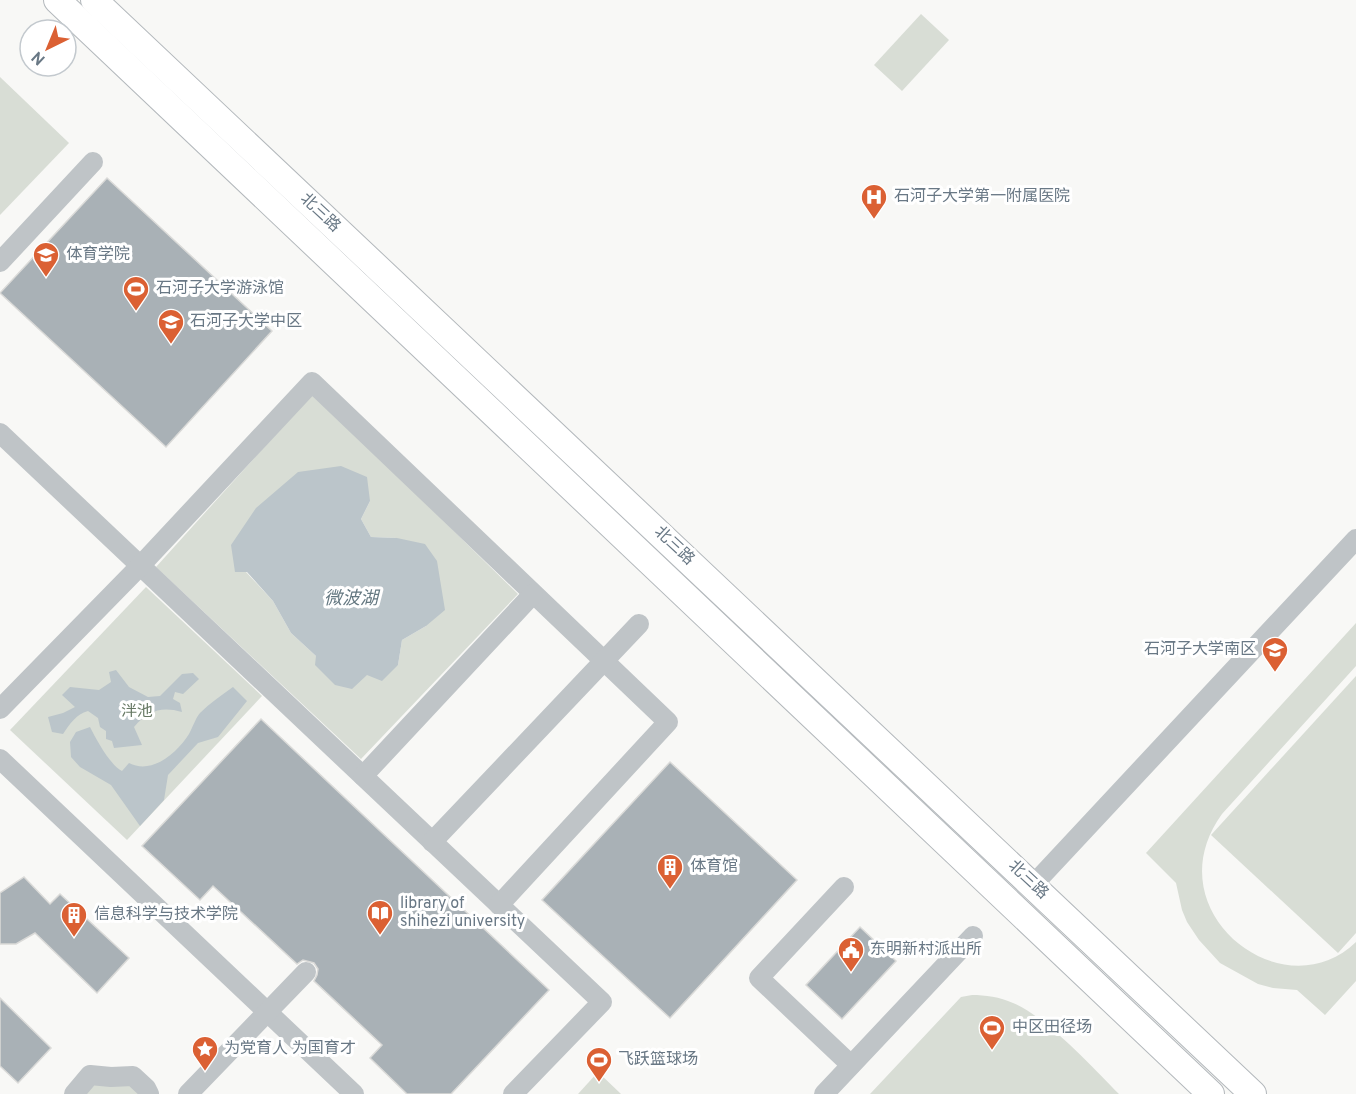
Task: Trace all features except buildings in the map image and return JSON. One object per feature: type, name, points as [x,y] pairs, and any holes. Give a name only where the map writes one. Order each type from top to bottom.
[{"type":"main road","name":"北三路","points":[[57,0],[1211,1094]]},
{"type":"main road","name":"北三路","points":[[94,0],[1253,1094]]},
{"type":"lane","points":[[0,262],[93,162]]},
{"type":"lane","points":[[0,709],[140,566],[312,382],[668,722],[499,905]]},
{"type":"lane","points":[[0,433],[602,1002],[513,1094]]},
{"type":"lane","points":[[1033,885],[1356,539]]},
{"type":"lane","points":[[363,776],[533,594]]},
{"type":"lane","points":[[432,842],[639,624]]},
{"type":"lane","points":[[0,759],[354,1094]]},
{"type":"lane","points":[[844,887],[759,978],[851,1065]]},
{"type":"lane","points":[[824,1094],[973,936]]},
{"type":"lane","points":[[188,1094],[306,972]]},
{"type":"lane","points":[[74,1094],[90,1084],[111,1077],[133,1076],[149,1094]]},
{"type":"green space","points":[[921,14],[949,40],[902,91],[874,65]]},
{"type":"green space","points":[[0,77],[69,143],[0,215]]},
{"type":"green space","points":[[313,393],[518,594],[361,759],[156,567]],"holes":[[[370,501],[361,519],[371,537],[397,538],[426,626],[402,640],[398,665],[367,675],[316,656],[291,633],[273,601],[246,572]]]},
{"type":"green space","name":"泮池","points":[[146,587],[262,696],[127,840],[10,730]]},
{"type":"green space","points":[[1356,623],[1356,666],[1222,814],[1205,850],[1203,885],[1214,916],[1235,941],[1263,958],[1294,966],[1326,961],[1356,942],[1356,981],[1325,1015],[1297,990],[1258,984],[1220,963],[1199,940],[1187,922],[1176,883],[1146,853]]},
{"type":"green space","points":[[1356,676],[1356,933],[1338,953],[1211,835]]},
{"type":"green space","name":"中区田径场","points":[[972,995],[1003,999],[1026,1010],[1055,1031],[1119,1094],[870,1094],[961,997]]},
{"type":"green space","name":"飞跃篮球场","points":[[598,1072],[621,1094],[578,1094]]},
{"type":"green space","points":[[90,1075],[132,1083],[141,1094],[74,1094]]},
{"type":"water","name":"微波湖","points":[[341,466],[367,477],[370,501],[361,519],[371,537],[397,538],[425,544],[437,561],[445,610],[426,626],[402,640],[398,665],[382,681],[367,675],[352,689],[335,685],[315,665],[316,656],[291,633],[273,601],[247,572],[235,572],[231,545],[256,508],[298,472]]},
{"type":"water","points":[[116,670],[129,687],[148,697],[160,696],[182,674],[193,673],[199,679],[183,694],[175,692],[173,699],[180,703],[182,712],[155,711],[144,717],[134,727],[142,745],[114,748],[112,741],[106,739],[106,731],[100,727],[98,718],[88,711],[77,717],[63,734],[52,732],[48,717],[75,707],[62,695],[70,687],[99,690],[111,682],[109,672]]},
{"type":"water","points":[[233,687],[247,701],[218,737],[198,743],[168,775],[164,800],[140,826],[111,785],[80,767],[71,757],[70,742],[76,732],[90,727],[108,758],[122,771],[129,763],[138,766],[155,764],[171,755],[189,734],[200,713]]},
{"type":"place","name":"石河子大学第一附属医院","points":[[874,220]]},
{"type":"place","name":"体育学院","points":[[46,278]]},
{"type":"place","name":"石河子大学游泳馆","points":[[136,312]]},
{"type":"place","name":"石河子大学中区","points":[[171,345]]},
{"type":"place","name":"石河子大学南区","points":[[1275,673]]},
{"type":"place","name":"体育馆","points":[[670,890]]},
{"type":"place","name":"library of shihezi university","points":[[380,936]]},
{"type":"place","name":"信息科学与技术学院","points":[[74,938]]},
{"type":"place","name":"东明新村派出所","points":[[851,973]]},
{"type":"place","name":"中区田径场","points":[[992,1051]]},
{"type":"place","name":"为党育人 为国育才","points":[[205,1072]]},
{"type":"place","name":"飞跃篮球场","points":[[599,1083]]}]
